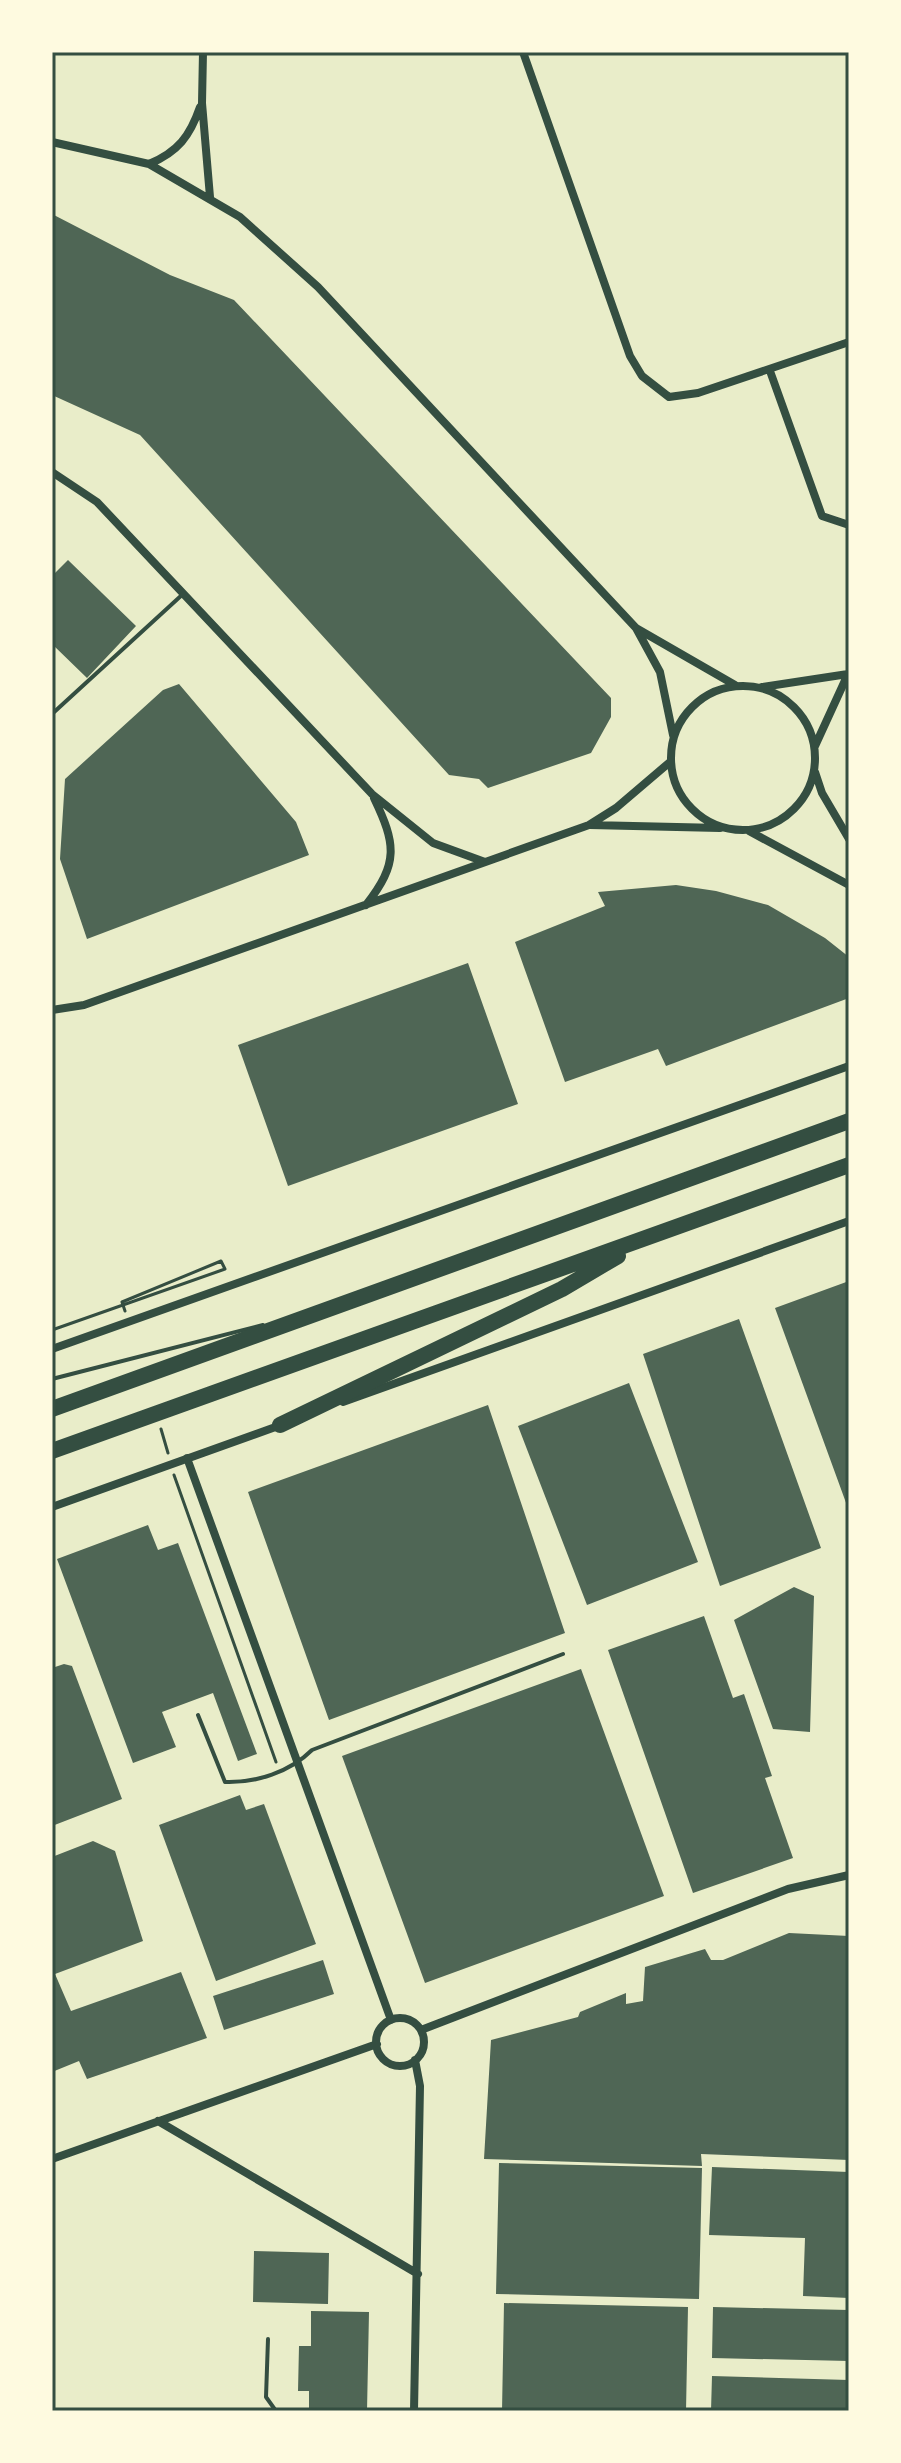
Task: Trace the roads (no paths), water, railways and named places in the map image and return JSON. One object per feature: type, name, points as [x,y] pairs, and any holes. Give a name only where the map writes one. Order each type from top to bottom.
[{"type":"highway","points":[[52,1409],[849,1121]]},
{"type":"highway","points":[[52,1451],[849,1165]]},
{"type":"highway","points":[[280,1425],[562,1289],[650,1236]]},
{"type":"street","points":[[203,52],[202,103],[210,197]]},
{"type":"street","points":[[523,52],[630,356],[642,376],[669,397],[698,393],[849,342]]},
{"type":"street","points":[[149,164],[165,157],[189,136],[202,103]]},
{"type":"street","points":[[52,142],[149,164],[210,197],[240,217],[318,287],[636,628],[660,672],[674,736],[670,762],[683,799],[701,817],[724,828]]},
{"type":"street","points":[[770,371],[822,516],[849,525]]},
{"type":"street","points":[[52,472],[97,502],[372,794],[433,843],[485,862]]},
{"type":"street","points":[[636,628],[735,685]]},
{"type":"street","points":[[674,736],[691,707],[711,692],[735,685],[760,687],[848,674]]},
{"type":"street","points":[[815,747],[848,674]]},
{"type":"street","points":[[760,687],[790,702],[807,721],[815,747],[815,772],[822,793],[849,839]]},
{"type":"street","points":[[52,1010],[84,1005],[589,825],[616,808],[670,762]]},
{"type":"street","points":[[749,831],[774,824],[789,815],[805,796],[815,772]]},
{"type":"street","points":[[366,905],[386,880],[393,837],[372,794]]},
{"type":"street","points":[[589,825],[749,831],[849,885]]},
{"type":"street","points":[[52,1349],[849,1066]]},
{"type":"street","points":[[52,1507],[849,1221]]},
{"type":"street","points":[[187,1458],[391,2020]]},
{"type":"street","points":[[421,2030],[788,1889],[849,1875]]},
{"type":"street","points":[[414,2411],[420,2086],[415,2060],[424,2042],[421,2030],[405,2018],[391,2020],[380,2029],[377,2044],[382,2057],[395,2065],[415,2060]]},
{"type":"street","points":[[52,2159],[377,2044]]},
{"type":"street","points":[[158,2121],[418,2274]]},
{"type":"lane","points":[[52,714],[184,593]]},
{"type":"lane","points":[[52,1379],[324,1311]]},
{"type":"lane","points":[[198,1715],[225,1782],[248,1783],[298,1764],[312,1750],[563,1654]]},
{"type":"lane","points":[[268,2339],[266,2397],[276,2411]]}]
